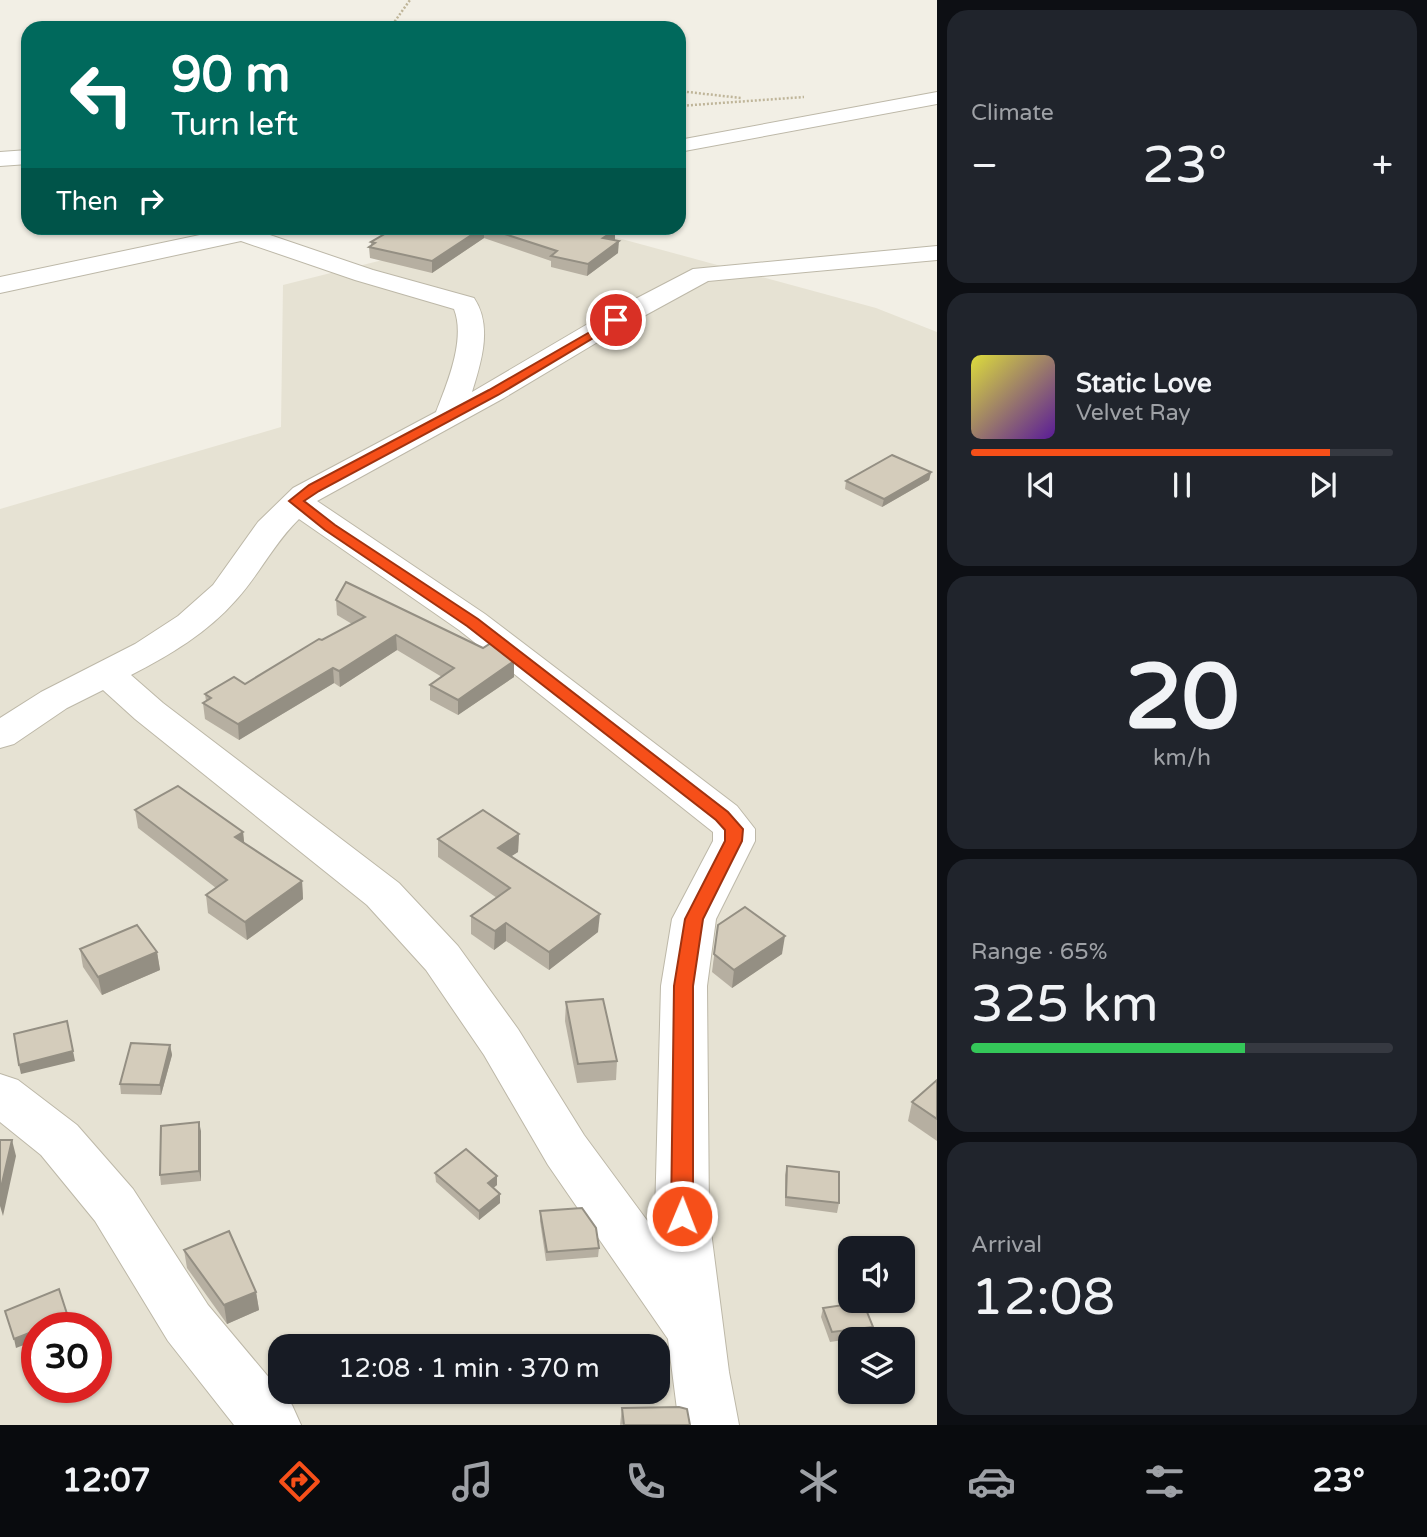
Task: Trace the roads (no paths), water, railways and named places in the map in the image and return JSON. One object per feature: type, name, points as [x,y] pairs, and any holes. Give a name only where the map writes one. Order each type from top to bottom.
[{"type":"street","points":[[686,145],[937,98]]},
{"type":"street","points":[[0,159],[21,158]]},
{"type":"street","points":[[0,285],[233,235]]},
{"type":"street","points":[[248,235],[364,275],[465,304],[471,319],[466,355],[458,393],[449,415]]},
{"type":"street","points":[[0,736],[54,700],[148,652],[210,609],[271,529],[296,501],[314,488],[494,392],[601,328],[702,274],[937,253]]},
{"type":"street","points":[[296,501],[330,527],[472,622],[722,816],[734,829],[734,841],[694,919],[684,986],[682,1216],[709,1425]]},
{"type":"street","points":[[107,673],[149,711],[383,894],[442,958],[501,1042],[566,1150],[696,1334]]},
{"type":"street","points":[[0,1094],[59,1140],[114,1205],[188,1323],[271,1425]]}]
